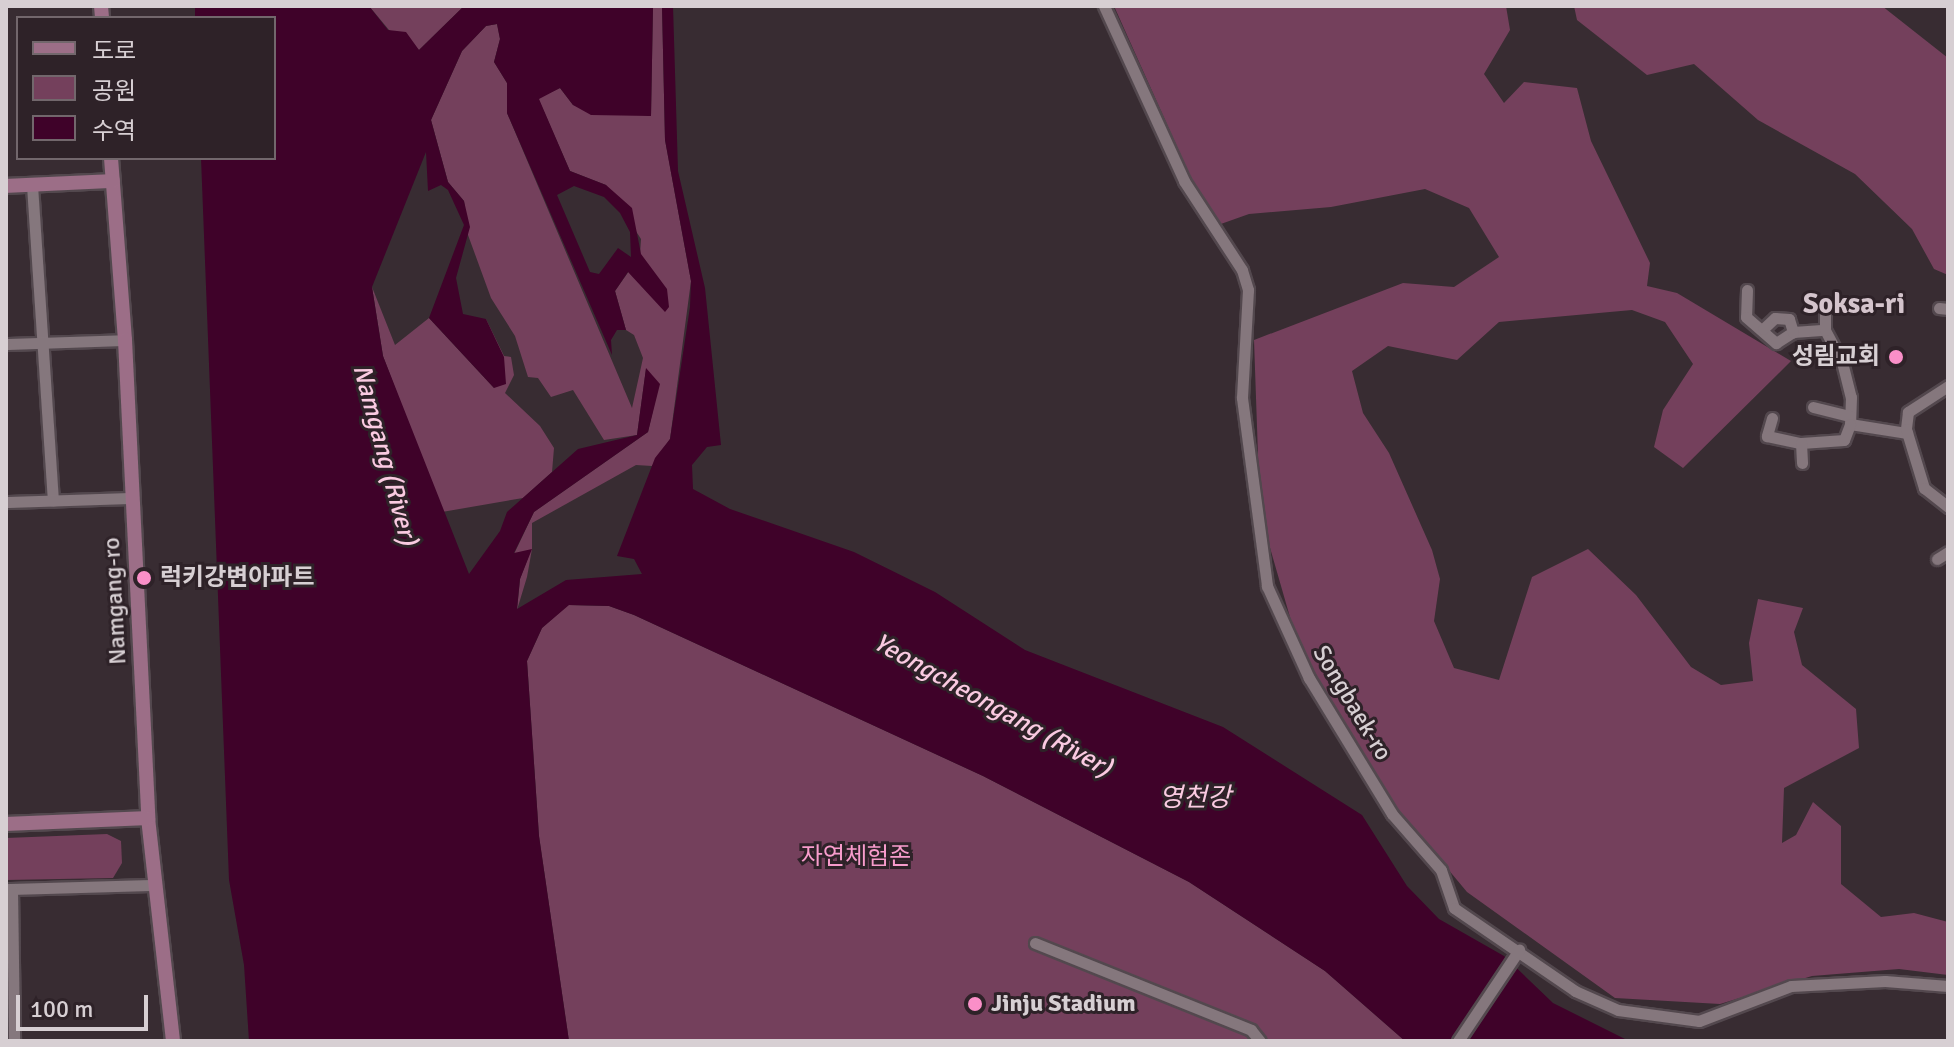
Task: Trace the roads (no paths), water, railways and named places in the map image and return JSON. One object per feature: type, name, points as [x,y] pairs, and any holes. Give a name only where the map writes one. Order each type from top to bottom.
[{"type":"street","name":"Songbaek-ro","points":[[1104,6],[1184,181],[1242,270],[1248,290],[1242,398],[1252,506],[1259,553],[1282,624],[1392,814],[1441,870],[1454,908],[1575,991],[1618,1010],[1699,1021],[1791,986],[1885,981],[1948,986]]},
{"type":"street","name":"Namgang-ro","points":[[111,160],[125,340],[148,818],[173,1041]]},
{"type":"street","points":[[6,186],[113,181]]},
{"type":"street","points":[[32,185],[53,500]]},
{"type":"street","points":[[1747,290],[1743,311],[1776,343],[1793,332],[1825,330]]},
{"type":"street","points":[[1772,418],[1767,436],[1801,443],[1844,440],[1850,420],[1842,362],[1825,330],[1825,308]]},
{"type":"street","points":[[1763,329],[1775,318],[1789,319],[1793,332]]},
{"type":"street","points":[[6,344],[125,340]]},
{"type":"street","points":[[1948,386],[1908,412],[1907,433],[1924,488],[1948,507]]},
{"type":"street","points":[[1813,407],[1850,420],[1907,433]]},
{"type":"street","points":[[1801,443],[1802,463]]},
{"type":"street","points":[[6,502],[132,498]]},
{"type":"street","points":[[1937,559],[1948,552]]},
{"type":"street","points":[[6,824],[148,818]]},
{"type":"street","points":[[14,1041],[9,889],[154,885]]},
{"type":"street","points":[[1035,943],[1251,1030],[1260,1041]]},
{"type":"street","points":[[1458,1041],[1519,950]]},
{"type":"water","points":[[195,6],[369,6],[388,30],[406,32],[419,50],[464,6],[653,6],[651,116],[591,115],[573,105],[560,88],[539,99],[570,171],[606,185],[632,208],[641,254],[667,289],[669,307],[665,312],[628,272],[615,291],[626,330],[617,330],[611,340],[612,355],[507,113],[507,83],[494,62],[500,39],[497,24],[486,26],[462,51],[431,120],[448,182],[464,201],[470,227],[456,278],[463,314],[486,319],[504,357],[506,384],[494,388],[429,318],[464,225],[448,190],[441,185],[428,191],[426,152],[372,287],[383,356],[469,574],[500,531],[507,512],[578,449],[637,435],[646,368],[660,384],[648,432],[534,512],[514,553],[532,549],[520,579],[517,609],[566,580],[642,574],[634,559],[617,556],[655,458],[670,439],[690,307],[691,281],[665,140],[662,6],[673,6],[678,171],[705,288],[721,445],[707,447],[692,465],[693,489],[730,509],[854,552],[935,592],[1025,650],[1223,727],[1362,815],[1407,886],[1439,919],[1504,956],[1553,1003],[1629,1041],[1405,1041],[1325,971],[1189,882],[983,776],[609,606],[569,605],[542,628],[527,661],[539,836],[569,1041],[249,1041],[244,965],[229,880],[201,160],[276,160],[276,16],[195,16]],"holes":[[[574,186],[604,197],[620,213],[630,232],[631,257],[618,248],[599,274],[590,272],[557,195]]]},
{"type":"place","name":"성림교회","points":[[1896,357]]},
{"type":"place","name":"럭키강변아파트","points":[[144,578]]},
{"type":"place","name":"Jinju Stadium","points":[[975,1004]]},
{"type":"district","name":"Soksa-ri","points":[[1854,304]]},
{"type":"water label","name":"Namgang (River)","points":[[384,455]]},
{"type":"water label","name":"Yeongcheongang (River)","points":[[992,706]]},
{"type":"water label","name":"영천강","points":[[1195,799]]},
{"type":"park label","name":"자연체험존","points":[[856,857]]}]
